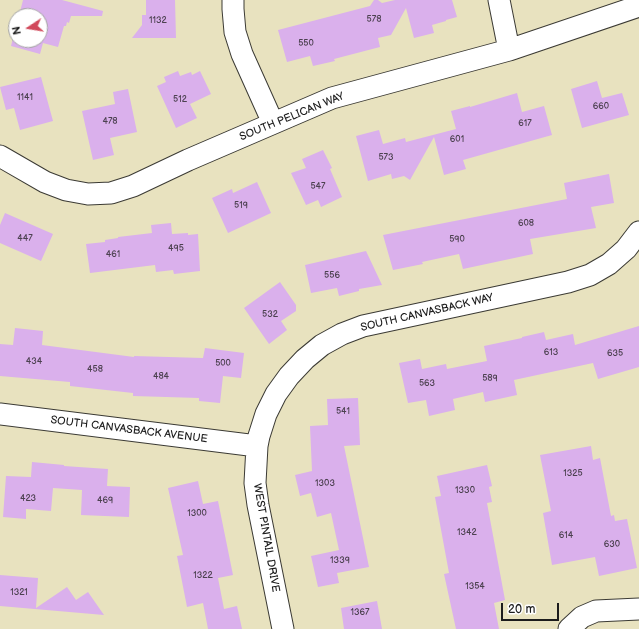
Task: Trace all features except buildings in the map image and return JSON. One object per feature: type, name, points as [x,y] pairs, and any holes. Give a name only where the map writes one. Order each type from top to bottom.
[{"type":"street","points":[[233,0],[235,32],[242,54],[273,123]]},
{"type":"street","points":[[499,0],[509,50]]},
{"type":"street","name":"SOUTH PELICAN WAY","points":[[0,156],[45,182],[66,190],[88,194],[111,193],[133,186],[188,160],[332,98],[509,50],[639,6]]},
{"type":"street","name":"SOUTH CANVASBACK WAY","points":[[257,446],[266,414],[276,394],[289,376],[316,350],[342,334],[363,326],[568,282],[590,275],[610,264],[626,249],[639,232]]},
{"type":"street","name":"SOUTH CANVASBACK AVENUE","points":[[0,414],[257,446]]},
{"type":"street","name":"WEST PINTAIL DRIVE","points":[[257,446],[255,483],[283,629]]},
{"type":"street","points":[[569,629],[582,617],[596,611],[639,609]]}]
